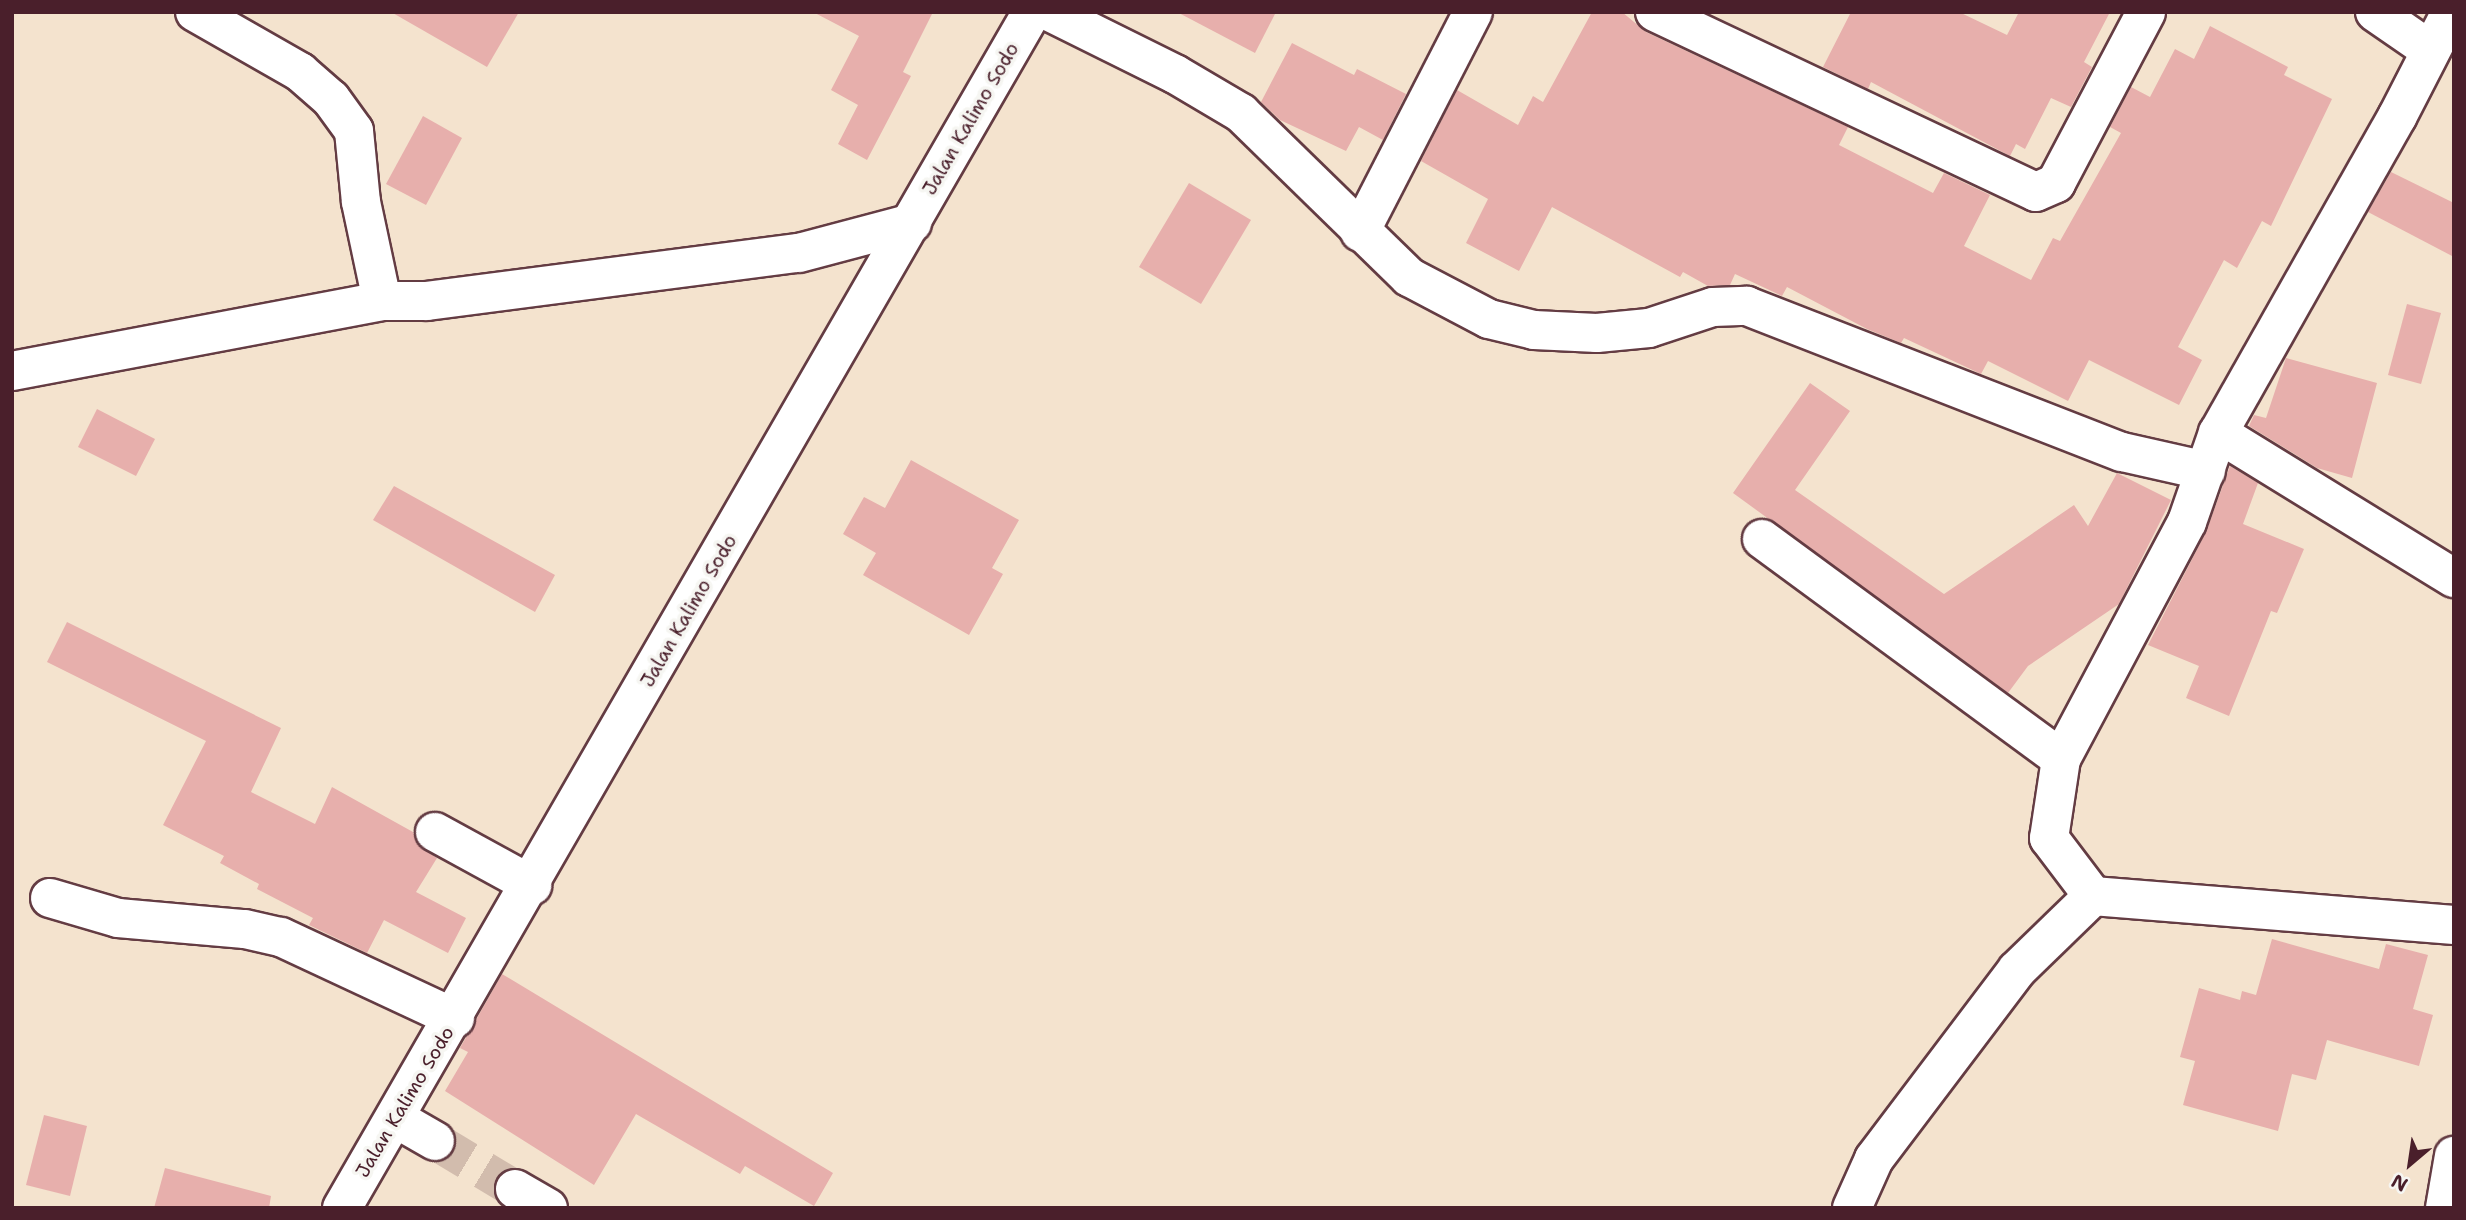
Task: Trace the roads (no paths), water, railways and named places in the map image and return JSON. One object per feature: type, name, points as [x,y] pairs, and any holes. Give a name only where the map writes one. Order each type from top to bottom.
[{"type":"street","points":[[195,12],[300,72],[331,99],[354,131],[361,202],[382,301]]},
{"type":"street","name":"Jalan Kalimo Sodo","points":[[342,1208],[532,885],[1032,12]]},
{"type":"street","points":[[1050,12],[1175,74],[1241,113],[1409,277],[1489,319],[1534,330],[1597,333],[1649,328],[1713,306],[1747,306],[2122,452],[2206,471]]},
{"type":"street","points":[[1360,232],[1473,12]]},
{"type":"street","points":[[1655,12],[2036,192],[2056,183],[2146,12]]},
{"type":"street","points":[[2375,12],[2430,50]]},
{"type":"street","points":[[2451,12],[2397,117],[2218,433],[2187,522],[2061,760],[2049,838],[2093,895],[2454,925]]},
{"type":"street","points":[[12,371],[382,301],[427,301],[799,253],[912,223]]},
{"type":"street","points":[[2218,433],[2454,578]]},
{"type":"street","points":[[1762,539],[2061,760]]},
{"type":"street","points":[[435,832],[532,885]]},
{"type":"street","points":[[1852,1208],[1874,1159],[2017,970],[2093,895]]},
{"type":"street","points":[[50,898],[118,918],[245,929],[281,937],[455,1018]]},
{"type":"street","points":[[395,1118],[435,1141]]},
{"type":"street","points":[[2445,1208],[2454,1156]]},
{"type":"street","points":[[515,1188],[548,1208]]},
{"type":"tunnel","points":[[435,1141],[515,1189]]}]
